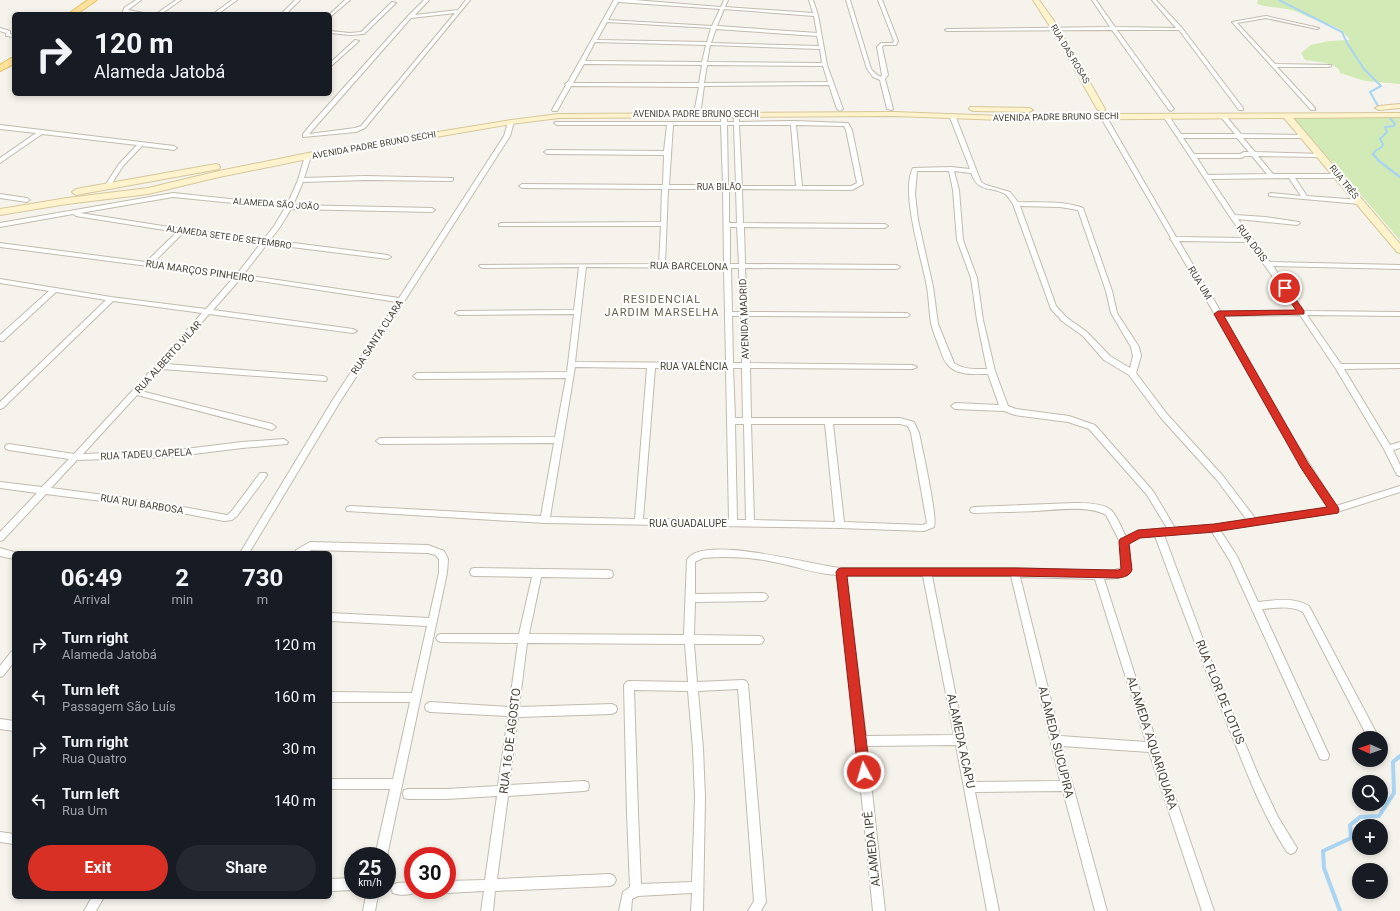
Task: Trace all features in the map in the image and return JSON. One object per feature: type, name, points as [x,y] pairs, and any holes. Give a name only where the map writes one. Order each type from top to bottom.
[{"type":"main road","name":"RUA DAS ROSAS","points":[[1036,0],[1055,28],[1102,113]]},
{"type":"main road","points":[[76,12],[96,1]]},
{"type":"main road","points":[[85,12],[96,1]]},
{"type":"main road","points":[[0,61],[12,53]]},
{"type":"main road","points":[[0,69],[12,61]]},
{"type":"main road","name":"AVENIDA PADRE BRUNO SECHI","points":[[0,212],[67,201],[146,195],[219,174],[308,156],[511,122],[559,116],[724,119],[736,114],[952,115],[1169,112],[1241,109],[1384,108],[1400,106]]},
{"type":"main road","name":"AVENIDA PADRE BRUNO SECHI","points":[[0,205],[555,110],[698,108],[890,109],[995,114]]},
{"type":"main road","name":"AVENIDA PADRE BRUNO SECHI","points":[[1169,112],[1223,116],[1400,115]]},
{"type":"main road","name":"RUA TRÊS","points":[[1287,116],[1306,136],[1400,250]]},
{"type":"main road","points":[[146,195],[147,179]]},
{"type":"street","points":[[132,12],[125,11],[139,0]]},
{"type":"street","points":[[161,12],[178,0]]},
{"type":"street","points":[[219,12],[235,0]]},
{"type":"street","points":[[285,12],[298,0]]},
{"type":"street","points":[[332,14],[348,0]]},
{"type":"street","points":[[427,0],[314,124],[305,136],[308,137],[356,130],[363,127],[468,0]]},
{"type":"street","points":[[555,110],[568,84],[616,0],[816,15]]},
{"type":"street","points":[[698,108],[704,64],[709,44],[714,27],[726,0]]},
{"type":"street","points":[[812,0],[825,65],[840,109]]},
{"type":"street","points":[[848,0],[869,69],[875,76],[882,78]]},
{"type":"street","points":[[880,0],[896,41],[894,44],[882,44],[879,47],[885,75],[882,78],[890,109]]},
{"type":"street","name":"RUA DOIS","points":[[1094,0],[1113,29],[1140,64],[1169,112],[1180,136],[1233,217],[1268,264],[1339,367],[1388,448],[1400,473]]},
{"type":"street","points":[[1154,0],[1180,29],[1241,109]]},
{"type":"street","points":[[332,32],[350,34],[362,33],[394,3]]},
{"type":"street","points":[[410,17],[458,11]]},
{"type":"street","points":[[1313,109],[1275,65],[1234,22],[1266,17],[1317,28]]},
{"type":"street","points":[[605,21],[820,35]]},
{"type":"street","points":[[947,30],[1055,28],[1180,29]]},
{"type":"street","points":[[0,29],[8,32],[8,35],[12,36]]},
{"type":"street","points":[[8,32],[12,31]]},
{"type":"street","points":[[332,64],[357,40]]},
{"type":"street","points":[[593,41],[822,48]]},
{"type":"street","points":[[581,62],[825,65]]},
{"type":"street","points":[[1275,65],[1329,66]]},
{"type":"street","points":[[568,84],[701,85],[831,83]]},
{"type":"street","name":"RUA UM","points":[[1102,113],[1128,163],[1218,314],[1304,465],[1334,510]]},
{"type":"street","name":"AVENIDA MADRID","points":[[736,114],[748,421],[750,523]]},
{"type":"street","points":[[952,115],[979,183],[1008,193],[1016,204],[1053,307],[1064,319],[1085,334],[1107,358],[1132,373],[1164,416],[1220,478],[1253,522]]},
{"type":"street","points":[[1223,116],[1240,136],[1253,155],[1269,174],[1273,176]]},
{"type":"street","points":[[558,123],[670,123],[724,119],[737,123],[793,123],[799,186]]},
{"type":"street","name":"AVENIDA MADRID","points":[[724,119],[733,523]]},
{"type":"street","name":"RUA SANTA CLARA","points":[[245,551],[297,462],[507,136],[511,122]]},
{"type":"street","points":[[662,265],[667,153],[670,123]]},
{"type":"street","name":"RUA BILÃO","points":[[522,186],[799,186],[852,188],[860,184],[849,130],[846,124],[793,123]]},
{"type":"street","points":[[314,124],[330,134]]},
{"type":"street","points":[[0,127],[174,148]]},
{"type":"street","points":[[0,161],[41,132]]},
{"type":"street","points":[[1180,136],[1306,136]]},
{"type":"street","points":[[107,187],[121,165],[141,144]]},
{"type":"street","points":[[547,152],[667,153]]},
{"type":"street","points":[[1193,156],[1241,156],[1244,154],[1321,155]]},
{"type":"street","name":"RUA ALBERTO VILAR","points":[[0,538],[160,366],[209,312],[239,276],[266,242],[289,207],[301,180],[308,156]]},
{"type":"street","points":[[973,171],[917,168],[912,177],[913,206],[936,324],[950,366],[958,370],[991,371]]},
{"type":"street","points":[[951,169],[956,190],[960,240],[974,278],[980,320],[991,371],[1005,408]]},
{"type":"street","points":[[1207,176],[1339,176]]},
{"type":"street","points":[[1291,176],[1305,197]]},
{"type":"street","points":[[301,180],[358,178],[451,179]]},
{"type":"street","name":"ALAMEDA SÃO JOÃO","points":[[0,225],[70,213],[146,195],[174,195],[289,207],[432,210]]},
{"type":"street","points":[[1271,195],[1360,202]]},
{"type":"street","points":[[0,196],[28,200]]},
{"type":"street","points":[[1016,204],[1068,206],[1081,209],[1110,291],[1114,313],[1135,347],[1137,356],[1132,373]]},
{"type":"street","name":"ALAMEDA SETE DE SETEMBRO","points":[[70,213],[182,231],[388,257]]},
{"type":"street","points":[[1233,217],[1297,223]]},
{"type":"street","points":[[0,231],[7,224]]},
{"type":"street","points":[[501,225],[663,224]]},
{"type":"street","points":[[727,224],[885,226]]},
{"type":"street","points":[[148,264],[182,231]]},
{"type":"street","points":[[1173,239],[1250,240]]},
{"type":"street","name":"RUA MARÇOS PINHEIRO","points":[[0,245],[239,276],[400,300]]},
{"type":"street","points":[[1268,264],[1400,267]]},
{"type":"street","points":[[544,520],[570,376],[583,265]]},
{"type":"street","name":"RUA BARCELONA","points":[[482,266],[662,265],[897,267]]},
{"type":"street","points":[[0,282],[111,299],[353,331]]},
{"type":"street","points":[[0,339],[54,290]]},
{"type":"street","points":[[0,406],[111,299]]},
{"type":"street","points":[[458,313],[577,312]]},
{"type":"street","points":[[729,314],[908,315]]},
{"type":"street","points":[[1218,314],[1400,314]]},
{"type":"street","name":"RUA VALÊNCIA","points":[[571,364],[651,366],[913,366]]},
{"type":"street","points":[[160,366],[323,379]]},
{"type":"street","points":[[639,522],[651,366]]},
{"type":"street","points":[[1339,367],[1400,366]]},
{"type":"street","points":[[417,376],[570,376]]},
{"type":"street","points":[[136,392],[175,403],[272,426]]},
{"type":"street","points":[[955,406],[1005,408],[1015,412],[1069,419],[1092,427],[1150,493],[1173,531]]},
{"type":"street","points":[[731,422],[829,421],[840,525]]},
{"type":"street","name":"RUA GUADALUPE","points":[[350,509],[544,520],[750,523],[924,528],[931,526],[913,426],[908,422],[829,421]]},
{"type":"street","points":[[380,441],[558,440]]},
{"type":"street","name":"RUA TADEU CAPELA","points":[[9,447],[75,457],[169,454],[242,445],[284,442]]},
{"type":"street","points":[[1388,448],[1400,445]]},
{"type":"street","name":"RUA RUI BARBOSA","points":[[0,485],[150,504],[229,518],[234,514],[263,475]]},
{"type":"street","points":[[1124,542],[1138,534],[1214,528],[1334,510],[1400,489]]},
{"type":"street","points":[[697,911],[700,797],[690,639],[691,560],[697,555],[730,554],[758,556],[781,560],[817,570],[841,572],[1014,572],[1098,575],[1124,573],[1127,570],[1124,542],[1109,513],[1105,510],[1092,507],[1035,507],[974,510]]},
{"type":"street","points":[[1214,528],[1234,559],[1324,754]]},
{"type":"street","name":"RUA FLOR DE LOTUS","points":[[1158,532],[1219,692],[1251,770],[1275,824],[1291,848]]},
{"type":"street","points":[[302,551],[310,546],[327,546],[428,549],[438,551],[443,554],[443,573],[431,622],[383,847]]},
{"type":"street","points":[[0,552],[12,555]]},
{"type":"street","points":[[474,572],[609,574]]},
{"type":"street","name":"ALAMEDA IPÊ","points":[[841,572],[861,741],[878,911]]},
{"type":"street","name":"ALAMEDA ACAPU","points":[[927,572],[993,911]]},
{"type":"street","name":"ALAMEDA SUCUPIRA","points":[[1014,572],[1067,786],[1101,911]]},
{"type":"street","name":"RUA 16 DE AGOSTO","points":[[487,911],[523,639],[537,573]]},
{"type":"street","name":"ALAMEDA AQUARIQUARA","points":[[1098,575],[1153,747],[1208,911]]},
{"type":"street","points":[[690,598],[763,597]]},
{"type":"street","points":[[1256,606],[1291,604],[1301,606],[1306,609],[1370,731]]},
{"type":"street","points":[[332,617],[431,622]]},
{"type":"street","points":[[441,638],[759,640]]},
{"type":"street","points":[[0,674],[12,658]]},
{"type":"street","points":[[636,890],[632,837],[629,686],[692,687],[743,684],[760,902],[754,911]]},
{"type":"street","points":[[332,697],[416,698]]},
{"type":"street","points":[[430,707],[514,712],[612,709]]},
{"type":"street","points":[[0,724],[12,726]]},
{"type":"street","points":[[861,741],[960,740]]},
{"type":"street","points":[[1056,741],[1153,747]]},
{"type":"street","points":[[332,784],[397,784]]},
{"type":"street","points":[[408,794],[439,794],[584,786]]},
{"type":"street","points":[[970,787],[1067,786]]},
{"type":"street","points":[[0,837],[12,839]]},
{"type":"street","points":[[456,887],[610,880]]},
{"type":"street","points":[[332,885],[344,884]]},
{"type":"street","points":[[625,911],[627,896],[636,890],[697,887]]},
{"type":"street","points":[[397,889],[404,889]]},
{"type":"street","points":[[90,911],[97,899]]},
{"type":"street","points":[[369,911],[371,899]]},
{"type":"green space","points":[[1258,0],[1400,0],[1400,84],[1365,81],[1340,73],[1338,68],[1326,63],[1305,60],[1301,53],[1311,45],[1329,41],[1350,40],[1342,31],[1333,26],[1296,12],[1257,4]]},
{"type":"green space","points":[[1292,116],[1400,117],[1400,240]]},
{"type":"waterway","points":[[1279,0],[1342,32],[1347,43],[1364,69],[1381,86],[1370,92],[1378,106]]},
{"type":"waterway","points":[[1373,154],[1375,151],[1382,147],[1383,144],[1380,139],[1387,132],[1385,127],[1394,126],[1395,124],[1389,117]]},
{"type":"waterway","points":[[1373,154],[1379,161],[1400,177]]},
{"type":"waterway","points":[[1340,911],[1324,868],[1323,851],[1351,838],[1350,825],[1360,817],[1379,816],[1394,793],[1393,762],[1400,756]]},
{"type":"district","name":"RESIDENCIAL JARDIM MARSELHA","points":[[662,305]]},
{"type":"route","points":[[864,772],[841,572],[1014,572],[1098,575],[1118,574],[1124,573],[1127,570],[1124,542],[1130,537],[1138,534],[1214,528],[1334,510],[1304,465],[1218,314],[1302,313],[1285,288]]}]
